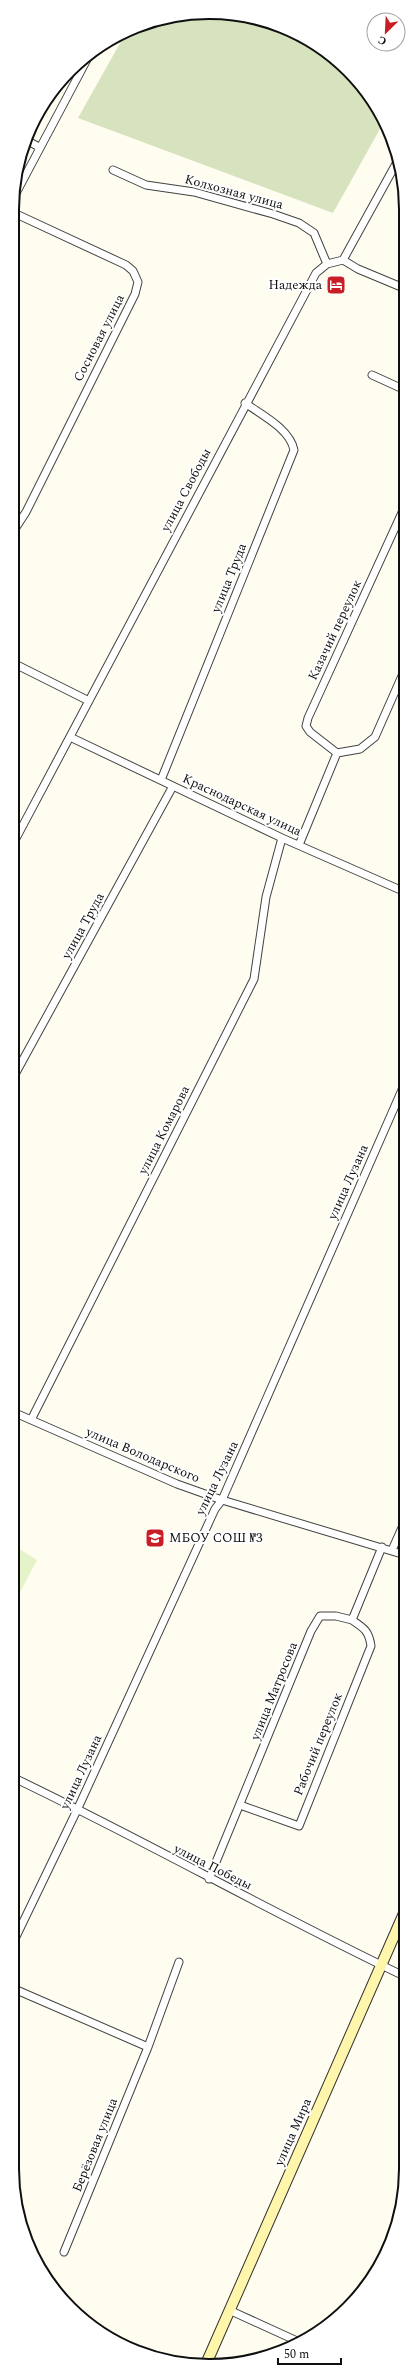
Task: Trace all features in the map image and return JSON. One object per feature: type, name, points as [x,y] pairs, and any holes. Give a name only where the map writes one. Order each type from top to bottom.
[{"type":"main road","name":"улица Мира","points":[[208,2359],[399,1923]]},
{"type":"street","points":[[21,182],[83,67]]},
{"type":"street","points":[[31,143],[39,147]]},
{"type":"street","points":[[343,260],[394,166]]},
{"type":"street","name":"Колхозная улица","points":[[113,170],[146,185],[194,192],[273,214],[299,223],[314,233],[327,264]]},
{"type":"street","name":"Сосновая улица","points":[[19,215],[126,265],[133,271],[138,282],[134,294],[26,512],[19,523]]},
{"type":"street","points":[[327,264],[343,260],[358,269],[399,286]]},
{"type":"street","name":"улица Свободы","points":[[19,833],[245,403],[316,273],[327,264]]},
{"type":"street","points":[[372,375],[399,387]]},
{"type":"street","name":"улица Труда","points":[[161,780],[294,450],[292,440],[285,433],[245,403]]},
{"type":"street","name":"Казачий переулок","points":[[337,753],[310,732],[306,726],[308,718],[399,519]]},
{"type":"street","points":[[19,667],[89,700]]},
{"type":"street","points":[[299,845],[337,753],[360,749],[375,737],[399,682]]},
{"type":"street","name":"Краснодарская улица","points":[[70,737],[282,838],[399,889]]},
{"type":"street","name":"улица Труда","points":[[19,1067],[173,786]]},
{"type":"street","name":"улица Комарова","points":[[31,1420],[254,979],[266,897],[282,838]]},
{"type":"street","name":"улица Лузана","points":[[19,1930],[78,1808],[215,1509],[222,1500],[399,1097]]},
{"type":"street","name":"улица Володарского","points":[[19,1415],[177,1484],[222,1500],[399,1553]]},
{"type":"street","points":[[392,1550],[399,1534]]},
{"type":"street","points":[[352,1620],[382,1547]]},
{"type":"street","name":"улица Матросова","points":[[209,1879],[311,1631],[320,1616],[336,1616],[352,1620]]},
{"type":"street","name":"Рабочий переулок","points":[[240,1805],[299,1826],[371,1646],[370,1635],[364,1628],[352,1620]]},
{"type":"street","name":"улица Победы","points":[[19,1780],[78,1808],[209,1879],[399,1974]]},
{"type":"street","name":"Берёзовая улица","points":[[64,2252],[148,2047],[179,1962]]},
{"type":"street","points":[[19,1991],[148,2047]]},
{"type":"street","points":[[229,2310],[293,2339]]},
{"type":"green space","points":[[197,19],[221,19],[258,25],[282,33],[315,51],[334,66],[360,93],[374,114],[381,128],[333,213],[78,118],[121,41],[136,33],[160,25]]},
{"type":"green space","points":[[19,1549],[37,1560],[19,1594]]},
{"type":"place","name":"Надежда","points":[[336,285]]},
{"type":"place","name":"МБОУ СОШ №3","points":[[155,1538]]}]
